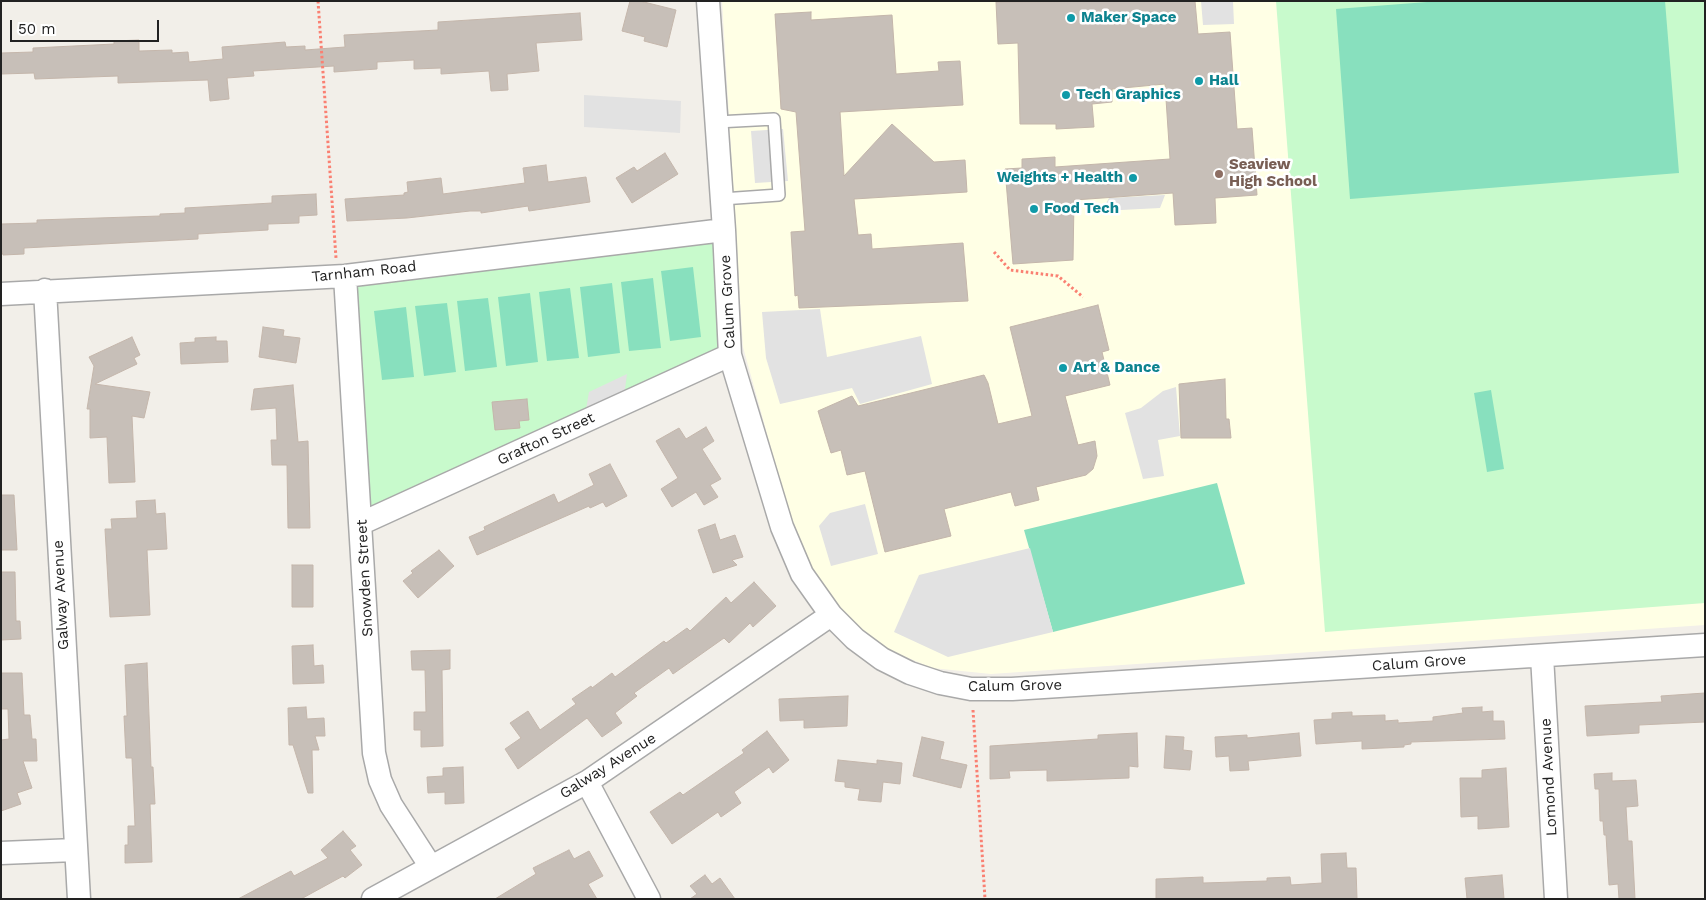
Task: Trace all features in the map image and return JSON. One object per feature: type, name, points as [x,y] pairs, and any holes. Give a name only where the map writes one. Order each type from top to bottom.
[{"type":"street","name":"Calum Grove","points":[[708,1],[724,230],[730,355],[782,527],[802,574],[831,615],[856,639],[882,659],[910,673],[940,683],[971,689],[1012,689],[1705,645]]},
{"type":"street","name":"Tarnham Road","points":[[1,294],[45,290],[341,276],[724,230]]},
{"type":"street","name":"Snowden Street","points":[[341,276],[362,523],[374,752],[380,780],[391,805],[431,867]]},
{"type":"street","name":"Galway Avenue","points":[[45,290],[79,899]]},
{"type":"street","name":"Grafton Street","points":[[362,523],[730,355]]},
{"type":"street","name":"Galway Avenue","points":[[373,899],[588,782],[831,615]]},
{"type":"street","name":"Lomond Avenue","points":[[1542,656],[1556,899]]},
{"type":"street","points":[[588,782],[649,899]]},
{"type":"street","points":[[1,853],[75,850]]},
{"type":"lane","points":[[717,122],[774,119],[779,195],[722,199]]},
{"type":"path","points":[[318,1],[341,276]]},
{"type":"path","points":[[994,252],[1010,270],[1058,276],[1083,297]]},
{"type":"path","points":[[971,689],[985,899]]},
{"type":"shaded area","name":"Seaview High School","points":[[722,1],[1705,1],[1705,625],[991,674],[932,668],[880,646],[837,613],[813,576],[794,531],[743,347]]},
{"type":"shaded area","points":[[1201,1],[1233,1],[1234,24],[1203,25]]},
{"type":"shaded area","points":[[584,95],[681,101],[680,133],[584,127]]},
{"type":"shaded area","points":[[783,129],[788,181],[755,183],[751,131]]},
{"type":"shaded area","points":[[1165,195],[1160,208],[1102,211],[1109,198]]},
{"type":"shaded area","points":[[820,309],[827,357],[921,336],[932,384],[860,404],[852,388],[780,404],[766,358],[762,312]]},
{"type":"shaded area","points":[[627,374],[623,404],[584,421],[589,392]]},
{"type":"shaded area","points":[[1176,387],[1180,436],[1158,440],[1164,476],[1143,479],[1125,413],[1141,408],[1163,391]]},
{"type":"shaded area","points":[[865,504],[878,554],[831,566],[819,526],[830,513]]},
{"type":"shaded area","points":[[1030,548],[1053,632],[948,657],[894,632],[919,575]]},
{"type":"green space","points":[[1276,1],[1705,1],[1705,603],[1325,632]]},
{"type":"green space","points":[[1440,1],[1665,1],[1679,173],[1350,199],[1336,9]]},
{"type":"green space","points":[[719,235],[725,351],[365,516],[349,280]]},
{"type":"green space","points":[[693,267],[701,337],[670,341],[661,271]]},
{"type":"green space","points":[[653,278],[661,348],[629,351],[621,282]]},
{"type":"green space","points":[[612,283],[620,353],[588,357],[580,287]]},
{"type":"green space","points":[[570,288],[579,358],[547,361],[539,292]]},
{"type":"green space","points":[[530,293],[538,362],[506,366],[498,297]]},
{"type":"green space","points":[[488,298],[497,367],[465,371],[457,301]]},
{"type":"green space","points":[[447,303],[456,372],[424,376],[415,306]]},
{"type":"green space","points":[[406,307],[414,377],[382,380],[374,311]]},
{"type":"green space","points":[[1491,390],[1504,469],[1487,472],[1474,393]]},
{"type":"green space","points":[[1217,483],[1245,584],[1053,632],[1024,530]]},
{"type":"building","points":[[630,1],[640,1],[676,10],[667,47],[644,41],[645,37],[622,31]]},
{"type":"building","points":[[1195,1],[1198,34],[1230,32],[1237,129],[1252,128],[1257,195],[1215,198],[1216,223],[1175,225],[1173,193],[1074,200],[1073,260],[1013,264],[1005,169],[1022,168],[1022,159],[1055,157],[1055,167],[1170,159],[1165,84],[1112,89],[1112,102],[1092,104],[1094,127],[1056,129],[1056,124],[1020,124],[1018,43],[998,44],[996,2]]},
{"type":"building","points":[[811,12],[811,20],[892,15],[896,74],[939,71],[938,62],[960,61],[963,105],[840,112],[844,176],[892,124],[934,162],[965,160],[967,192],[854,199],[858,235],[871,234],[872,249],[963,243],[968,301],[799,308],[798,295],[795,296],[791,232],[805,231],[796,112],[781,109],[775,14]]},
{"type":"building","points":[[580,13],[582,40],[536,43],[539,71],[507,74],[508,90],[491,91],[489,71],[441,74],[441,68],[414,69],[414,60],[377,62],[377,69],[334,72],[334,66],[253,71],[254,76],[227,78],[229,99],[210,101],[208,80],[118,83],[118,76],[35,79],[34,73],[1,74],[1,53],[33,52],[33,48],[114,44],[114,41],[139,40],[139,51],[172,50],[172,53],[188,52],[189,62],[223,59],[222,47],[285,42],[286,47],[305,46],[305,50],[345,47],[344,35],[438,30],[438,22]]},
{"type":"building","points":[[665,153],[678,174],[632,203],[616,178],[634,167],[637,171]]},
{"type":"building","points":[[546,165],[548,182],[586,177],[590,202],[529,211],[528,206],[481,213],[481,211],[470,211],[407,218],[347,221],[345,199],[404,195],[404,193],[408,192],[407,182],[441,178],[443,194],[525,183],[523,168]]},
{"type":"building","points":[[316,194],[317,215],[299,216],[299,223],[268,224],[268,230],[198,234],[198,239],[24,248],[24,254],[3,255],[1,249],[1,224],[37,223],[37,220],[160,216],[160,214],[185,213],[185,208],[272,203],[272,196]]},
{"type":"building","points":[[1098,305],[1109,350],[1102,352],[1110,385],[1065,396],[1078,445],[1095,441],[1097,456],[1093,469],[1086,475],[1036,487],[1039,500],[1015,506],[1011,492],[944,509],[951,536],[885,552],[865,471],[847,475],[841,450],[831,453],[818,411],[852,396],[858,406],[984,375],[988,383],[998,424],[1032,416],[1010,327]]},
{"type":"building","points":[[263,327],[284,330],[283,336],[300,338],[296,363],[259,357]]},
{"type":"building","points":[[132,337],[140,355],[134,358],[137,364],[95,384],[150,392],[144,418],[132,416],[135,482],[109,483],[107,437],[90,438],[90,409],[87,409],[94,366],[89,357]]},
{"type":"building","points":[[216,337],[216,341],[227,341],[228,362],[181,364],[180,343],[195,342],[195,338]]},
{"type":"building","points":[[1225,379],[1226,419],[1229,419],[1231,438],[1181,438],[1179,384]]},
{"type":"building","points":[[293,385],[298,442],[308,441],[310,528],[288,528],[287,465],[272,465],[271,440],[277,440],[276,408],[251,410],[254,389]]},
{"type":"building","points":[[527,399],[529,420],[519,421],[520,428],[495,430],[492,402]]},
{"type":"building","points":[[706,427],[714,441],[702,449],[721,479],[710,485],[718,497],[704,505],[696,492],[672,507],[661,489],[678,478],[656,441],[679,428],[686,439]]},
{"type":"building","points":[[610,464],[627,496],[606,507],[603,502],[590,508],[589,506],[477,555],[469,537],[485,530],[484,527],[554,494],[558,503],[594,485],[589,474]]},
{"type":"building","points":[[1,495],[14,495],[17,550],[1,550]]},
{"type":"building","points":[[155,500],[156,514],[165,513],[167,549],[147,550],[150,615],[110,617],[105,529],[112,529],[111,519],[137,518],[136,501]]},
{"type":"building","points":[[715,524],[720,540],[735,535],[743,557],[732,560],[737,565],[713,573],[698,530]]},
{"type":"building","points":[[439,550],[454,566],[418,598],[403,581],[413,573],[411,571]]},
{"type":"building","points":[[292,565],[313,565],[313,607],[292,607]]},
{"type":"building","points":[[1,572],[15,572],[16,621],[20,621],[21,639],[1,640]]},
{"type":"building","points":[[754,582],[776,606],[753,627],[750,623],[729,643],[724,638],[673,674],[669,668],[634,693],[637,696],[615,713],[622,723],[602,737],[587,718],[518,769],[505,749],[521,738],[510,723],[528,711],[540,730],[576,704],[572,699],[591,686],[592,688],[612,673],[615,677],[664,641],[666,643],[687,628],[690,631],[726,597],[731,603]]},
{"type":"building","points":[[313,645],[314,666],[323,665],[324,683],[293,684],[292,646]]},
{"type":"building","points":[[450,650],[450,669],[442,670],[443,746],[421,747],[421,730],[414,730],[414,712],[426,712],[425,670],[412,670],[411,651]]},
{"type":"building","points":[[147,663],[151,767],[153,767],[155,804],[150,804],[152,862],[125,863],[125,845],[128,845],[128,826],[135,826],[132,758],[126,758],[124,716],[127,716],[125,665]]},
{"type":"building","points":[[1,673],[22,673],[24,715],[30,715],[32,739],[36,739],[37,761],[23,761],[32,788],[17,793],[21,804],[1,811],[1,740],[9,739],[8,709],[1,709]]},
{"type":"building","points":[[1705,693],[1705,722],[1639,725],[1639,733],[1587,736],[1585,706],[1662,702],[1661,696]]},
{"type":"building","points":[[848,696],[847,726],[804,728],[804,720],[780,721],[779,699]]},
{"type":"building","points":[[306,707],[307,719],[324,718],[325,736],[315,736],[319,750],[312,750],[313,793],[308,793],[293,745],[289,745],[288,708]]},
{"type":"building","points":[[1482,707],[1482,712],[1493,711],[1493,721],[1504,721],[1505,739],[1411,742],[1411,744],[1404,745],[1404,747],[1362,749],[1362,741],[1316,744],[1314,720],[1332,719],[1332,713],[1352,712],[1352,716],[1385,715],[1385,721],[1398,720],[1398,723],[1433,721],[1433,717],[1463,713],[1462,708]]},
{"type":"building","points":[[767,731],[789,760],[773,773],[769,767],[734,792],[741,803],[721,817],[718,812],[672,844],[650,812],[680,792],[683,795],[744,753],[742,750]]},
{"type":"building","points":[[1137,733],[1138,767],[1129,766],[1129,778],[1047,781],[1047,770],[1009,771],[1010,778],[990,779],[990,746],[1098,739],[1098,735]]},
{"type":"building","points":[[1299,733],[1301,756],[1248,761],[1249,770],[1230,771],[1229,756],[1216,757],[1215,737],[1247,735],[1247,738]]},
{"type":"building","points":[[1166,736],[1184,737],[1183,750],[1192,751],[1190,770],[1164,768]]},
{"type":"building","points":[[922,737],[944,742],[940,759],[967,765],[961,788],[913,776]]},
{"type":"building","points":[[838,760],[877,764],[877,760],[902,763],[900,784],[883,782],[881,802],[858,800],[860,789],[845,787],[845,782],[835,781]]},
{"type":"building","points":[[463,767],[464,803],[445,804],[445,792],[428,793],[427,777],[443,776],[443,768]]},
{"type":"building","points":[[1506,768],[1509,827],[1478,829],[1478,816],[1461,817],[1460,778],[1482,778],[1482,770]]},
{"type":"building","points":[[1612,773],[1612,781],[1636,780],[1638,806],[1626,807],[1628,841],[1632,841],[1635,899],[1619,899],[1618,884],[1609,885],[1606,835],[1604,835],[1603,821],[1600,821],[1599,789],[1595,789],[1594,774]]},
{"type":"building","points":[[343,831],[356,846],[350,850],[362,865],[345,878],[343,876],[301,899],[238,899],[291,871],[294,876],[328,858],[321,850]]},
{"type":"building","points":[[569,850],[574,859],[589,851],[603,876],[588,884],[597,899],[495,899],[536,874],[533,868]]},
{"type":"building","points":[[1346,853],[1347,868],[1356,868],[1357,899],[1156,899],[1156,879],[1203,877],[1203,883],[1267,881],[1267,878],[1290,877],[1291,885],[1322,883],[1321,854]]},
{"type":"building","points":[[705,875],[712,884],[720,878],[735,899],[690,899],[697,894],[690,886]]},
{"type":"building","points":[[1502,875],[1504,899],[1467,899],[1465,878]]},
{"type":"place","name":"Maker Space","points":[[1071,18]]},
{"type":"place","name":"Hall","points":[[1199,81]]},
{"type":"place","name":"Tech Graphics","points":[[1066,95]]},
{"type":"place","name":"Seaview High School","points":[[1219,174]]},
{"type":"place","name":"Weights + Health","points":[[1133,178]]},
{"type":"place","name":"Food Tech","points":[[1034,209]]},
{"type":"place","name":"Art & Dance","points":[[1063,368]]}]
